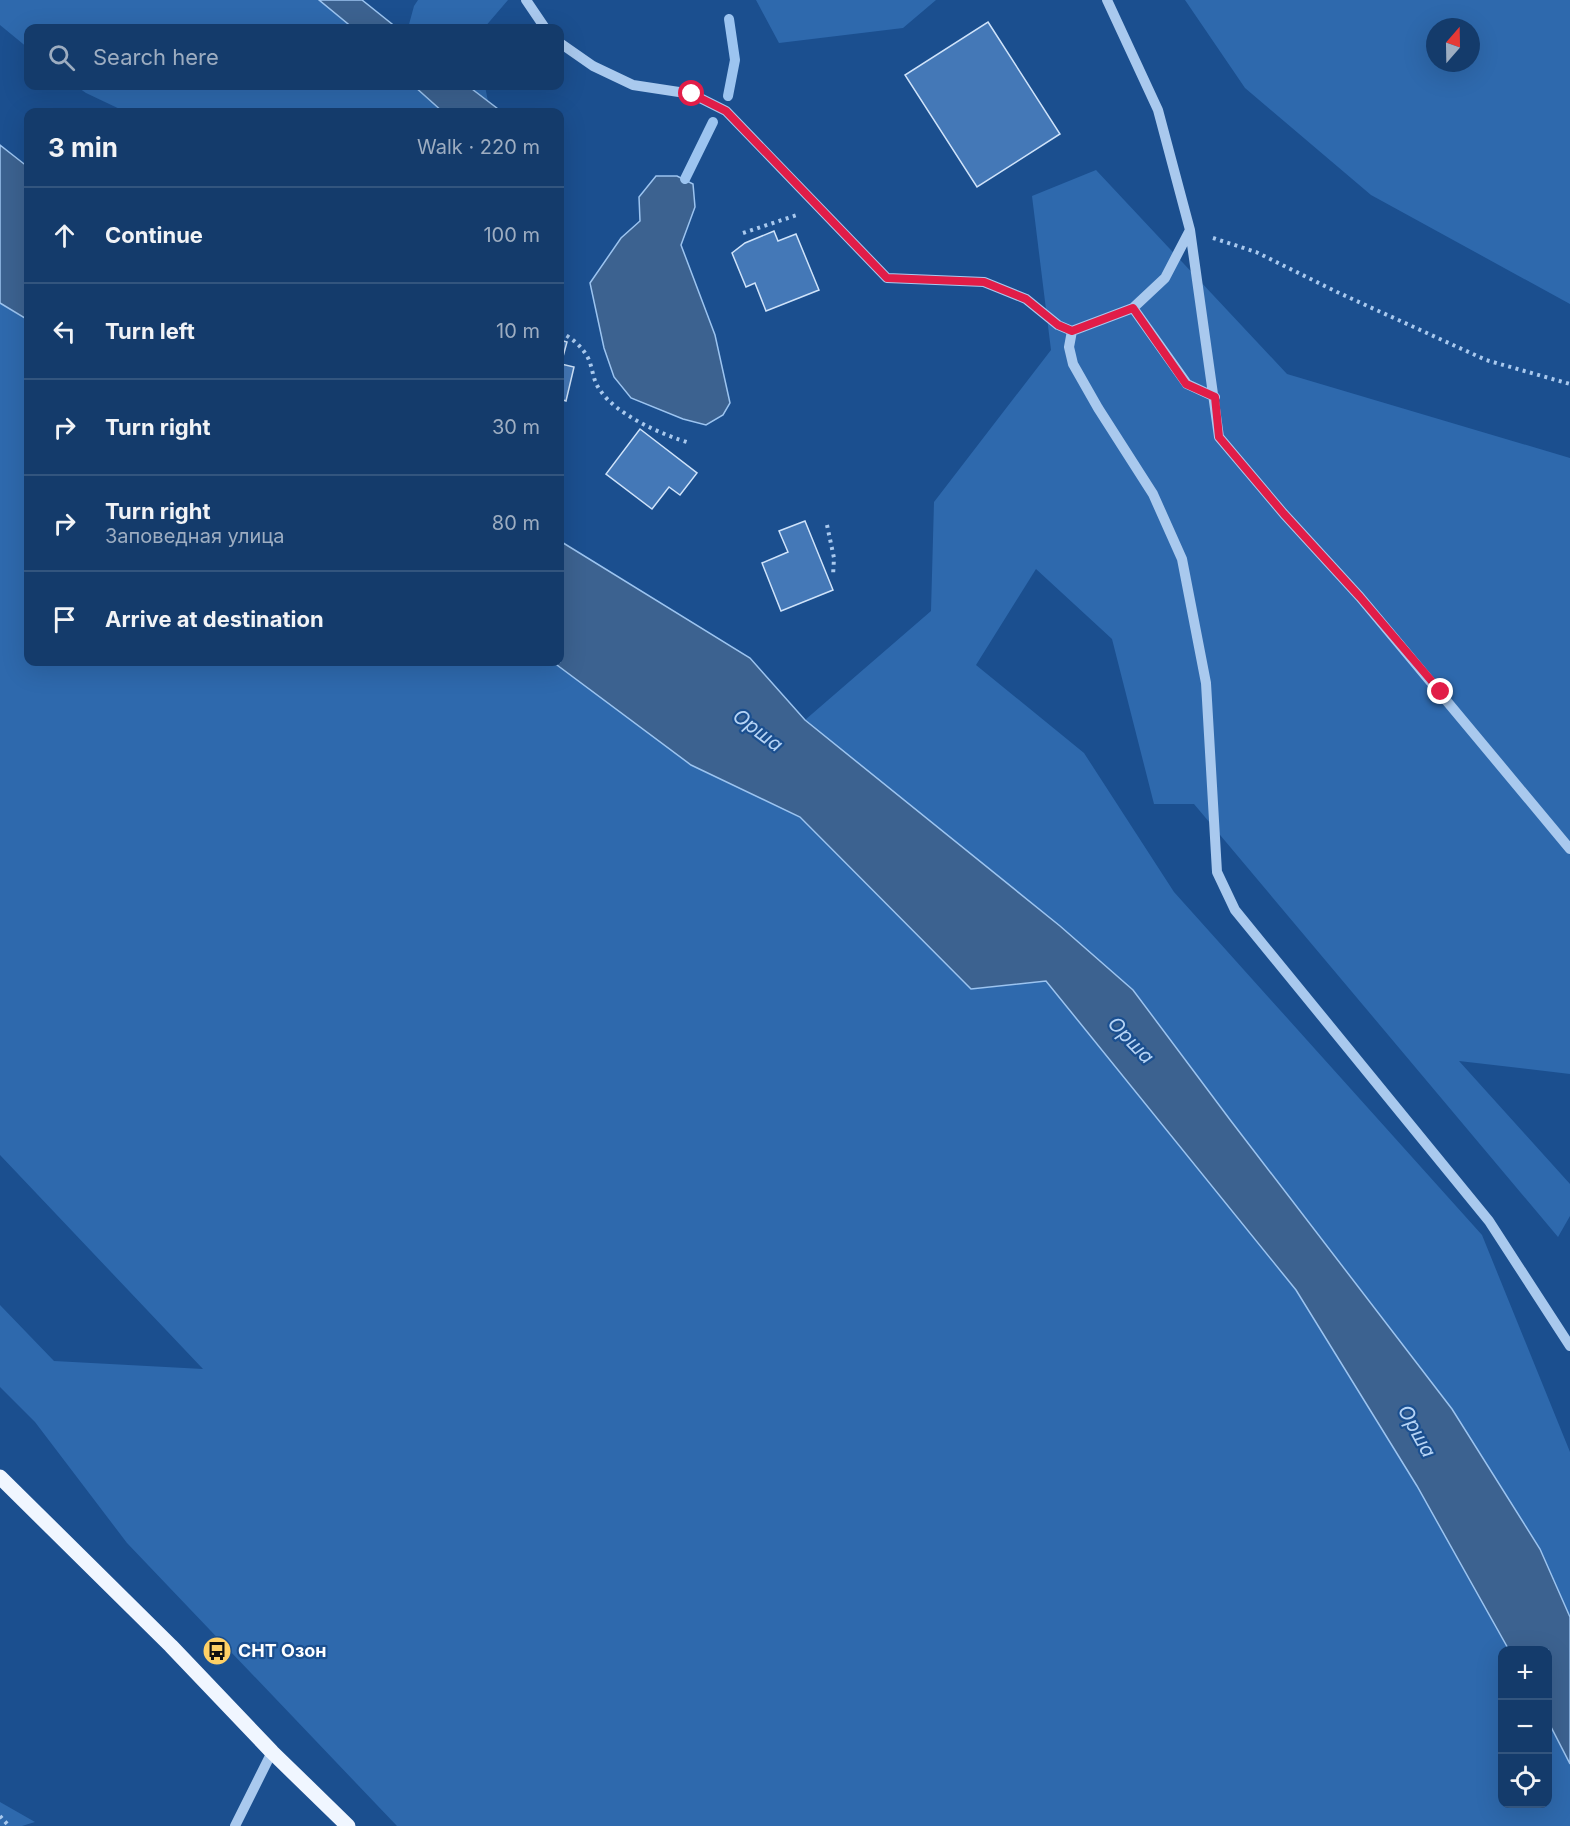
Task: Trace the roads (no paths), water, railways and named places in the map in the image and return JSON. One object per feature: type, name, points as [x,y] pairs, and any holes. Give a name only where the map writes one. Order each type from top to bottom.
[{"type":"main road","points":[[0,1477],[348,1826]]},
{"type":"street","points":[[526,0],[542,24]]},
{"type":"street","points":[[1107,0],[1158,110],[1190,230],[1219,437],[1284,514],[1360,597],[1570,849]]},
{"type":"street","points":[[564,46],[593,66],[633,85],[692,94],[726,111],[887,278],[984,282],[1026,299],[1058,325],[1072,331],[1133,308],[1166,278],[1190,230]]},
{"type":"street","points":[[1133,308],[1186,384],[1215,397]]},
{"type":"street","points":[[1072,331],[1069,347],[1073,364],[1153,494],[1182,559],[1206,683],[1217,872],[1235,910],[1489,1221],[1570,1346]]},
{"type":"street","points":[[235,1826],[272,1752]]},
{"type":"water","points":[[319,0],[362,0],[392,24],[348,24]]},
{"type":"water","points":[[418,90],[473,90],[497,108],[439,108]]},
{"type":"water","points":[[0,145],[24,164],[24,318],[0,303]]},
{"type":"water","points":[[656,176],[677,176],[693,184],[695,207],[681,245],[715,335],[730,403],[723,415],[706,425],[683,419],[631,398],[614,377],[604,348],[590,283],[621,238],[640,221],[639,197]]},
{"type":"water","name":"Орша","points":[[564,543],[750,658],[805,720],[1060,926],[1133,990],[1452,1409],[1540,1549],[1570,1617],[1570,1764],[1552,1729],[1552,1646],[1507,1646],[1417,1486],[1296,1290],[1046,981],[971,989],[800,817],[691,765],[558,666],[564,666]]},
{"type":"waterway","points":[[728,96],[735,60],[729,19]]},
{"type":"waterway","points":[[685,179],[713,122]]},
{"type":"place","name":"СНТ Озон","points":[[217,1651]]}]
